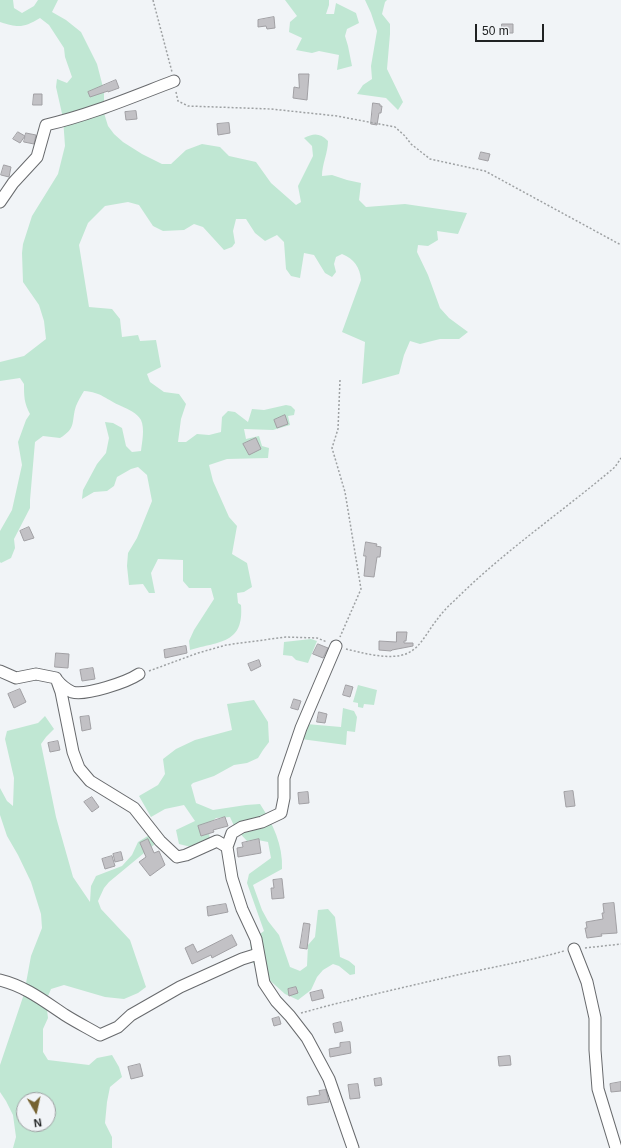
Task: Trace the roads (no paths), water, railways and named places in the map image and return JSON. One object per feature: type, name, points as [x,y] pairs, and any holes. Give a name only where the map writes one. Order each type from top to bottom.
[{"type":"street","points":[[0,202],[13,183],[37,156],[46,125],[61,122],[100,109],[174,81]]},
{"type":"street","points":[[336,646],[301,728],[284,778],[284,798],[281,814],[232,833],[227,847],[232,878],[242,909],[256,939],[264,983],[276,1001],[307,1038],[329,1079],[353,1148]]},
{"type":"street","points":[[0,671],[16,678],[36,674],[56,678],[62,686],[73,692],[79,693],[110,687],[139,674]]},
{"type":"street","points":[[56,678],[64,702],[73,752],[79,768],[90,781],[134,808],[160,841],[177,856],[186,855],[217,841],[227,847]]},
{"type":"street","points":[[574,949],[586,982],[595,1018],[595,1050],[598,1089],[616,1148]]},
{"type":"street","points":[[0,980],[11,982],[40,997],[65,1015],[100,1035],[118,1027],[131,1016],[180,987],[242,959],[258,954]]}]
